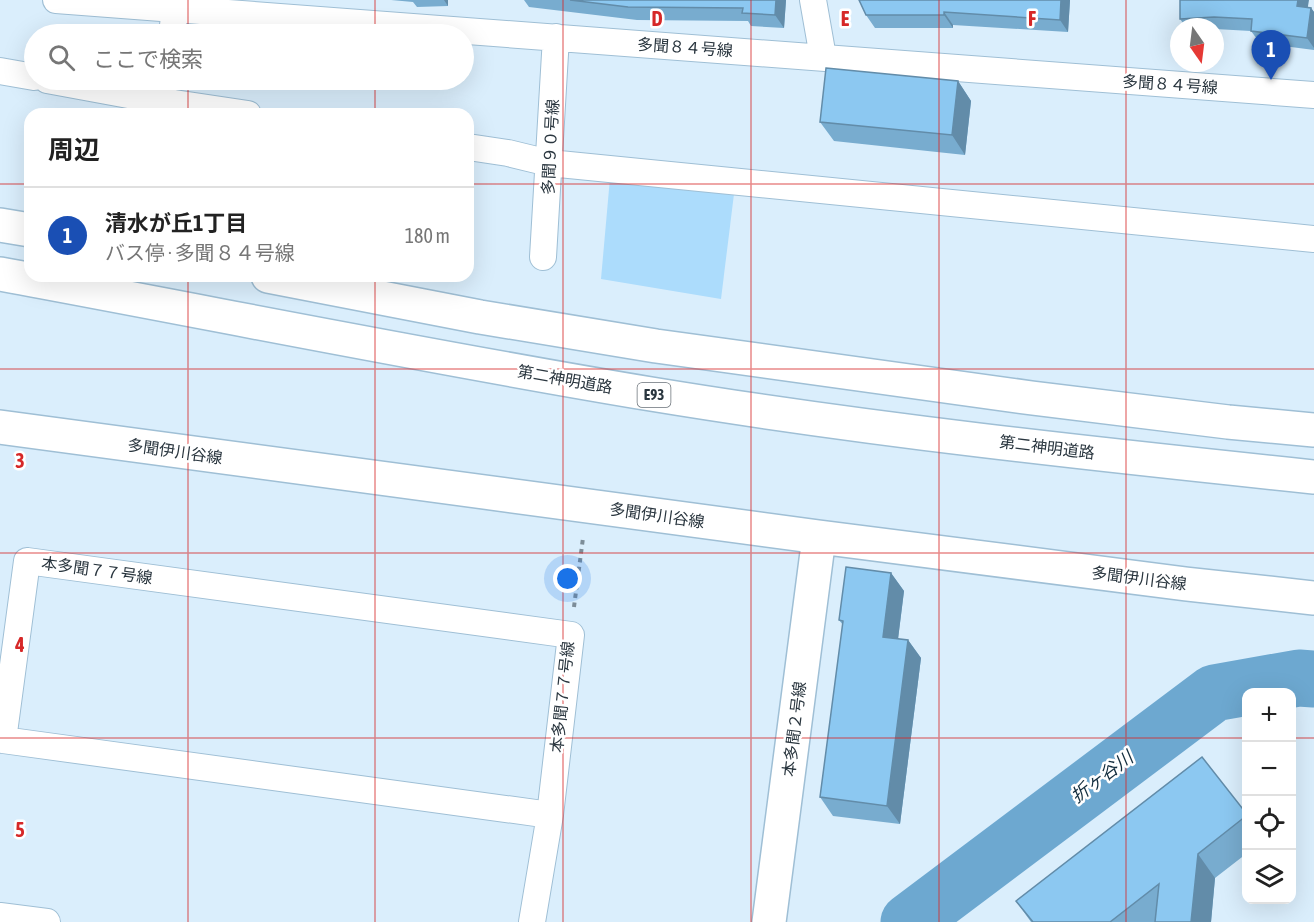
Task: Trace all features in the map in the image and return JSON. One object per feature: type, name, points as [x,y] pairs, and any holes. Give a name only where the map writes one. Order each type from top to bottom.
[{"type":"main road","points":[[0,225],[24,229]]},
{"type":"main road","name":"第二神明道路","points":[[0,274],[24,279]]},
{"type":"main road","name":"第二神明道路","points":[[43,282],[473,363],[827,421],[1314,477]]},
{"type":"main road","points":[[299,282],[480,317],[656,346],[1032,398],[1314,430]]},
{"type":"main road","name":"多聞伊川谷線","points":[[0,427],[819,537],[1314,598]]},
{"type":"main road","name":"本多聞２号線","points":[[769,922],[819,537]]},
{"type":"street","name":"多聞８４号線","points":[[56,0],[176,4],[406,24]]},
{"type":"street","points":[[813,0],[823,57]]},
{"type":"street","points":[[173,24],[176,4]]},
{"type":"street","name":"多聞８４号線","points":[[474,30],[1314,95]]},
{"type":"street","name":"多聞９０号線","points":[[543,257],[556,37]]},
{"type":"street","points":[[0,71],[24,75]]},
{"type":"street","points":[[163,90],[227,108]]},
{"type":"street","points":[[474,148],[508,153],[549,164],[1314,239]]},
{"type":"street","name":"本多聞７７号線","points":[[532,922],[550,814],[571,635],[27,561],[3,740],[550,814]]},
{"type":"path","points":[[571,635],[587,506]]},
{"type":"shaded area","points":[[610,178],[734,194],[721,299],[601,279]]},
{"type":"building","points":[[570,0],[776,0],[775,15],[742,13],[743,8],[628,7]]},
{"type":"building","points":[[859,0],[1061,0],[1060,20],[944,12],[944,15],[866,15]]},
{"type":"building","points":[[1180,0],[1298,0],[1297,6],[1311,8],[1307,38],[1251,31],[1252,19],[1180,18]]},
{"type":"building","points":[[826,68],[958,81],[952,135],[820,122]]},
{"type":"building","points":[[846,567],[891,573],[883,637],[908,640],[887,806],[820,797],[843,621],[839,620]]},
{"type":"building","points":[[1202,757],[1242,808],[1242,819],[1198,854],[1191,922],[1155,922],[1159,884],[1110,922],[1033,922],[1016,901]]},
{"type":"waterway","name":"折ヶ谷川","points":[[909,922],[1214,693],[1299,678],[1314,679]]},
{"type":"place","name":"清水が丘1丁目","points":[[1271,80]]}]
